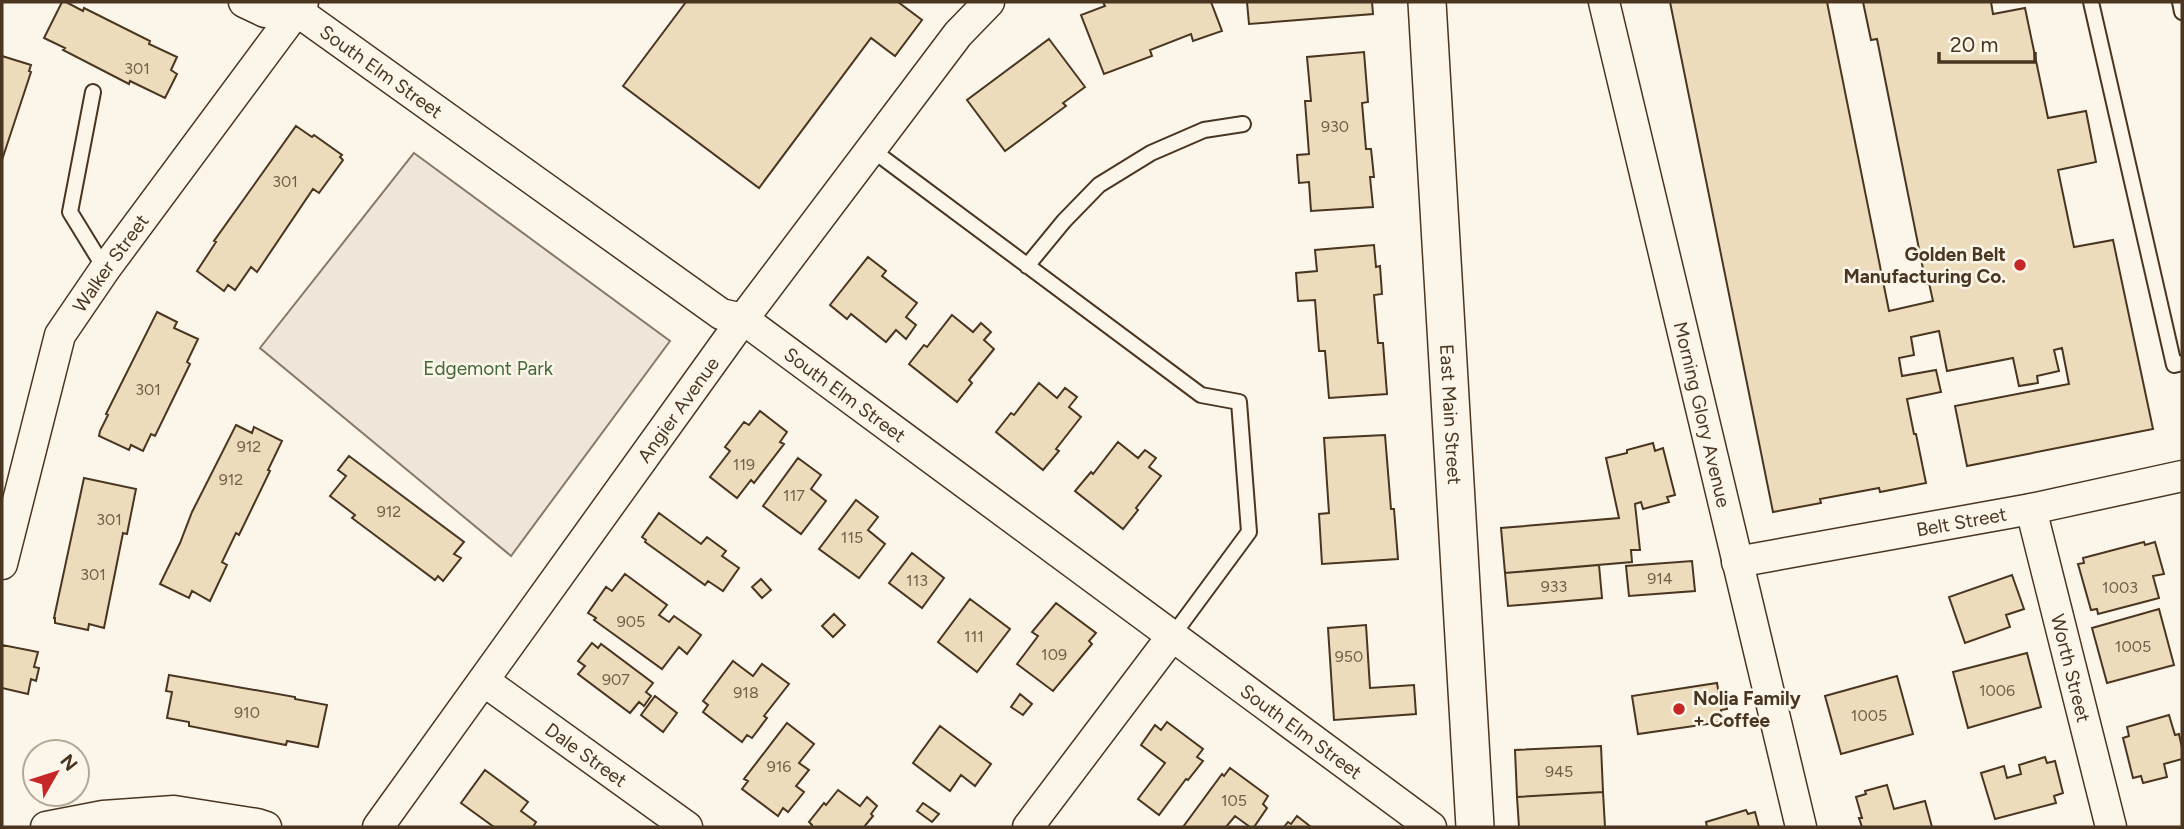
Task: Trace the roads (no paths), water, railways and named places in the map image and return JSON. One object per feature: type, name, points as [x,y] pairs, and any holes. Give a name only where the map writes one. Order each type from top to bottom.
[{"type":"street","points":[[244,2],[265,12],[300,6]]},
{"type":"street","name":"Angier Avenue","points":[[379,827],[743,319],[958,34],[989,2]]},
{"type":"street","name":"East Main Street","points":[[1427,2],[1475,827]]},
{"type":"street","name":"Morning Glory Avenue","points":[[1604,2],[1801,827]]},
{"type":"street","name":"Walker Street","points":[[2,564],[60,335],[300,6]]},
{"type":"street","name":"South Elm Street","points":[[300,6],[721,314],[743,319],[1431,827]]},
{"type":"street","name":"Belt Street","points":[[1737,562],[2031,509],[2182,476]]},
{"type":"street","name":"Worth Street","points":[[2031,509],[2111,827]]},
{"type":"street","points":[[1028,827],[1173,635]]},
{"type":"street","name":"Dale Street","points":[[484,681],[687,827]]},
{"type":"street","points":[[46,827],[104,822],[174,811],[266,827]]},
{"type":"lane","points":[[2091,2],[2174,365],[2182,363]]},
{"type":"lane","points":[[2180,2],[2182,12]]},
{"type":"lane","points":[[93,93],[70,212],[105,270]]},
{"type":"lane","points":[[1027,266],[1064,221],[1099,185],[1161,148],[1204,130],[1243,124]]},
{"type":"lane","points":[[871,149],[1200,395],[1239,402],[1249,532],[1173,635]]},
{"type":"place","name":"Golden Belt Manufacturing Co.","points":[[2020,265]]},
{"type":"place","name":"Nolia Family + Coffee","points":[[1679,709]]},
{"type":"park label","name":"Edgemont Park","points":[[488,368]]}]
